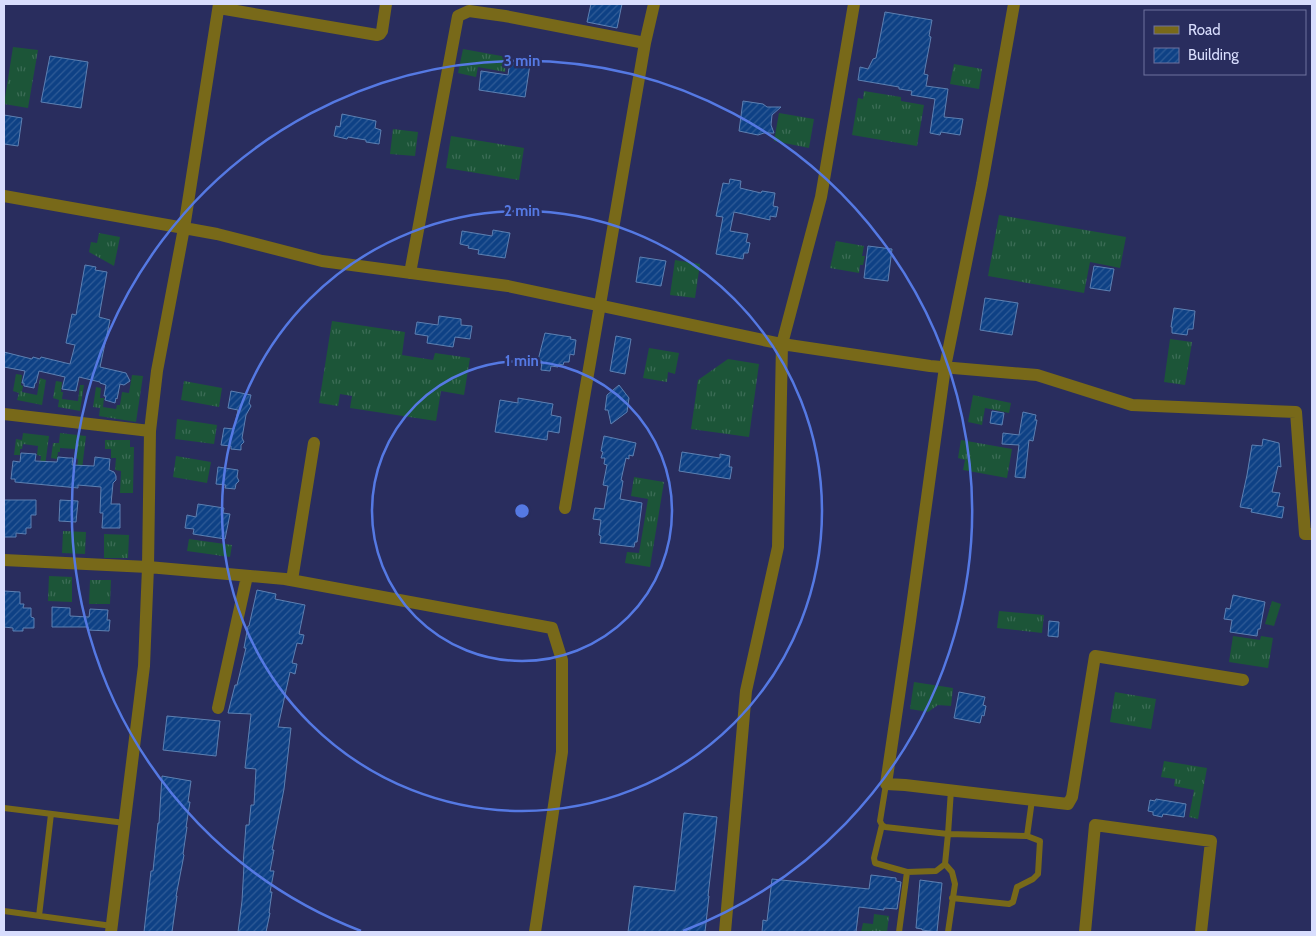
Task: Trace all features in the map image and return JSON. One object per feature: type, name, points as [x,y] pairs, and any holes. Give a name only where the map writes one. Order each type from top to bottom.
[{"type":"street","points":[[112,929],[144,666],[150,431],[157,371],[184,228],[219,6],[377,35],[382,31],[386,4]]},
{"type":"street","points":[[564,508],[645,42],[654,4]]},
{"type":"street","points":[[725,932],[746,691],[778,547],[782,344],[821,197],[854,4]]},
{"type":"street","points":[[1014,4],[982,184],[945,367],[886,784],[1068,804],[1072,797],[1095,656],[1243,680]]},
{"type":"street","points":[[410,273],[458,16],[469,12],[505,16],[645,42]]},
{"type":"street","points":[[4,196],[217,234],[322,261],[508,286],[782,344],[945,367],[1037,375],[1132,404],[1296,412],[1305,534],[1312,534]]},
{"type":"street","points":[[4,414],[150,431]]},
{"type":"street","points":[[292,580],[314,443]]},
{"type":"street","points":[[4,560],[148,568],[292,580],[552,628],[562,660],[562,752],[535,932]]},
{"type":"street","points":[[218,708],[247,576]]},
{"type":"street","points":[[1085,932],[1095,825],[1212,841],[1202,932]]},
{"type":"lane","points":[[886,784],[880,821],[882,825],[874,858],[875,863],[907,872],[936,871],[945,864],[951,790]]},
{"type":"lane","points":[[1027,836],[1032,800]]},
{"type":"lane","points":[[4,808],[125,823]]},
{"type":"lane","points":[[38,916],[51,814]]},
{"type":"lane","points":[[882,825],[885,827],[948,834],[1027,836],[1040,841],[1038,874],[1018,887],[1013,902],[1009,904],[952,898]]},
{"type":"lane","points":[[945,864],[952,872],[955,884],[948,932]]},
{"type":"lane","points":[[899,932],[907,872]]},
{"type":"lane","points":[[4,911],[112,929]]},
{"type":"green space","points":[[13,47],[38,50],[28,108],[4,104]]},
{"type":"green space","points":[[463,49],[507,57],[505,72],[478,67],[476,77],[458,73]]},
{"type":"green space","points":[[954,64],[982,69],[979,89],[950,84]]},
{"type":"green space","points":[[864,91],[901,97],[901,101],[924,105],[917,146],[852,135],[858,98],[863,99]]},
{"type":"green space","points":[[779,113],[814,119],[809,148],[774,141]]},
{"type":"green space","points":[[393,129],[418,132],[415,156],[390,154]]},
{"type":"green space","points":[[451,136],[524,148],[519,180],[446,168]]},
{"type":"green space","points":[[999,215],[1126,237],[1120,268],[1090,262],[1084,293],[988,276]]},
{"type":"green space","points":[[99,233],[120,237],[114,266],[89,252],[91,242],[97,243]]},
{"type":"green space","points":[[836,241],[864,246],[862,256],[865,256],[863,265],[860,265],[859,273],[830,268]]},
{"type":"green space","points":[[675,260],[700,264],[695,298],[670,295]]},
{"type":"green space","points":[[332,321],[405,332],[402,355],[433,360],[435,353],[470,358],[464,395],[441,391],[436,421],[350,408],[352,396],[340,394],[338,406],[319,403]]},
{"type":"green space","points":[[1170,339],[1192,342],[1185,385],[1164,382]]},
{"type":"green space","points":[[649,348],[679,353],[675,374],[668,372],[667,382],[643,378]]},
{"type":"green space","points":[[728,359],[759,364],[749,437],[691,429],[698,380]]},
{"type":"green space","points":[[16,374],[22,375],[22,392],[37,395],[40,378],[46,380],[42,405],[17,400],[19,393],[13,391]]},
{"type":"green space","points":[[132,375],[143,376],[136,422],[99,416],[100,408],[93,407],[96,387],[101,388],[100,398],[104,398],[103,407],[116,409],[117,405],[120,405],[122,392],[129,393]]},
{"type":"green space","points":[[56,381],[62,382],[62,399],[78,401],[80,385],[84,385],[80,411],[58,407],[59,400],[53,398]]},
{"type":"green space","points":[[184,381],[222,388],[219,407],[181,400]]},
{"type":"green space","points":[[973,395],[1011,403],[1009,413],[985,408],[982,425],[968,422]]},
{"type":"green space","points":[[177,419],[217,425],[214,444],[175,439]]},
{"type":"green space","points":[[23,433],[49,436],[45,466],[40,465],[41,456],[37,455],[38,446],[23,444],[22,449],[20,449],[20,455],[14,455],[16,439],[22,440]]},
{"type":"green space","points":[[60,433],[86,436],[82,469],[77,469],[78,459],[74,458],[75,449],[60,448],[57,459],[51,458],[53,443],[59,443]]},
{"type":"green space","points":[[105,440],[130,440],[130,447],[134,447],[133,493],[120,493],[121,471],[115,470],[116,458],[111,458],[111,449],[105,449]]},
{"type":"green space","points":[[961,440],[1012,449],[1007,478],[963,470],[965,460],[958,458]]},
{"type":"green space","points":[[176,456],[211,462],[207,483],[173,477]]},
{"type":"green space","points":[[634,477],[664,482],[650,567],[625,563],[627,552],[639,553],[648,499],[631,496]]},
{"type":"green space","points":[[63,531],[86,532],[85,554],[62,553]]},
{"type":"green space","points":[[104,534],[129,535],[128,558],[104,558]]},
{"type":"green space","points":[[189,539],[232,545],[230,557],[187,551]]},
{"type":"green space","points":[[49,576],[72,577],[72,602],[48,601]]},
{"type":"green space","points":[[90,580],[111,580],[110,604],[89,604]]},
{"type":"green space","points":[[1272,601],[1281,604],[1274,626],[1265,624]]},
{"type":"green space","points":[[999,611],[1044,615],[1042,633],[997,628]]},
{"type":"green space","points":[[1233,636],[1260,640],[1261,636],[1273,638],[1268,668],[1229,662]]},
{"type":"green space","points":[[914,682],[953,688],[951,706],[938,705],[928,712],[910,709]]},
{"type":"green space","points":[[1115,692],[1156,699],[1151,729],[1110,722]]},
{"type":"green space","points":[[1164,761],[1207,768],[1198,819],[1189,817],[1194,790],[1174,786],[1175,779],[1161,777]]},
{"type":"green space","points":[[874,914],[889,916],[887,932],[861,932],[863,923],[873,924]]},
{"type":"building","points":[[591,4],[622,4],[617,28],[587,22]]},
{"type":"building","points":[[885,12],[932,20],[929,36],[931,37],[924,74],[928,75],[926,86],[948,89],[944,117],[963,119],[960,135],[941,132],[940,135],[930,133],[935,99],[911,95],[912,91],[899,89],[899,87],[858,80],[860,67],[868,69],[873,59],[876,58]]},
{"type":"building","points":[[50,56],[88,62],[81,108],[41,102]]},
{"type":"building","points":[[510,61],[530,64],[525,97],[479,90],[481,71],[508,75]]},
{"type":"building","points":[[743,101],[763,104],[767,107],[781,107],[772,115],[771,125],[774,133],[758,135],[739,131]]},
{"type":"building","points":[[342,114],[376,121],[375,128],[381,130],[379,144],[366,142],[366,140],[334,136],[336,126],[340,127]]},
{"type":"building","points":[[4,115],[22,118],[18,146],[4,144]]},
{"type":"building","points":[[730,179],[741,181],[740,188],[761,193],[762,191],[775,193],[773,206],[778,207],[776,217],[770,216],[770,220],[734,212],[730,231],[748,234],[746,242],[750,243],[748,253],[744,253],[743,259],[716,254],[723,217],[716,216],[723,183],[729,184]]},
{"type":"building","points":[[493,230],[510,233],[505,258],[478,254],[479,250],[460,244],[462,231],[492,236]]},
{"type":"building","points":[[868,246],[892,249],[888,281],[864,278]]},
{"type":"building","points":[[640,257],[666,261],[661,286],[636,282]]},
{"type":"building","points":[[85,265],[96,267],[95,270],[107,272],[99,317],[110,320],[100,367],[126,373],[130,381],[124,385],[120,384],[115,403],[105,400],[106,385],[100,382],[79,377],[76,391],[62,389],[65,377],[39,371],[34,388],[24,386],[24,383],[22,383],[25,371],[4,367],[4,352],[32,359],[33,357],[40,359],[41,357],[70,364],[75,345],[66,343],[72,314],[76,315]]},
{"type":"building","points":[[1094,266],[1114,269],[1110,291],[1090,288]]},
{"type":"building","points":[[985,298],[1018,303],[1012,335],[980,330]]},
{"type":"building","points":[[1174,308],[1195,311],[1193,329],[1188,329],[1187,335],[1172,333]]},
{"type":"building","points":[[439,316],[461,319],[461,325],[472,326],[470,339],[455,337],[453,347],[427,343],[428,336],[415,334],[417,322],[438,325]]},
{"type":"building","points":[[545,333],[571,337],[570,339],[576,340],[574,355],[570,354],[569,362],[564,362],[563,365],[559,364],[558,367],[551,366],[550,371],[541,370],[542,361],[538,360]]},
{"type":"building","points":[[616,336],[631,339],[625,374],[610,371]]},
{"type":"building","points":[[619,385],[629,398],[627,412],[611,424],[608,410],[605,410],[607,395]]},
{"type":"building","points":[[231,391],[251,395],[249,403],[251,406],[246,415],[242,438],[244,442],[241,445],[241,450],[221,445],[224,428],[234,429],[238,410],[228,408]]},
{"type":"building","points":[[518,398],[553,404],[551,415],[561,417],[559,433],[548,431],[547,440],[495,432],[500,400],[518,403]]},
{"type":"building","points":[[992,411],[1004,413],[1002,425],[990,423]]},
{"type":"building","points":[[1023,412],[1036,415],[1035,420],[1037,420],[1033,441],[1029,440],[1025,478],[1015,477],[1019,445],[1002,444],[1003,433],[1019,435]]},
{"type":"building","points":[[604,436],[636,443],[633,456],[629,455],[629,459],[626,458],[621,480],[623,481],[620,499],[642,503],[637,542],[635,542],[634,547],[600,543],[601,520],[593,519],[595,508],[604,509],[608,486],[603,485],[607,465],[604,464],[605,458],[601,458]]},
{"type":"building","points":[[1263,439],[1279,443],[1281,467],[1278,466],[1272,492],[1280,493],[1277,506],[1284,507],[1282,518],[1251,512],[1252,509],[1240,507],[1252,445],[1262,446]]},
{"type":"building","points":[[682,452],[720,458],[720,454],[730,456],[729,467],[732,467],[730,479],[679,471]]},
{"type":"building","points":[[21,453],[36,454],[35,461],[57,462],[58,457],[73,458],[72,465],[94,466],[95,457],[110,459],[109,470],[114,472],[116,476],[116,480],[113,483],[111,504],[120,504],[120,528],[102,528],[103,513],[100,513],[101,487],[78,485],[78,488],[15,482],[15,479],[11,479],[13,461],[20,462]]},
{"type":"building","points":[[218,467],[238,470],[237,477],[239,481],[235,489],[225,488],[226,485],[216,484]]},
{"type":"building","points":[[4,500],[36,500],[36,515],[31,515],[31,528],[26,528],[26,534],[16,533],[16,537],[4,537]]},
{"type":"building","points":[[60,500],[78,501],[76,522],[59,521]]},
{"type":"building","points":[[198,504],[224,508],[223,513],[230,514],[225,539],[193,534],[194,529],[185,528],[187,515],[196,517]]},
{"type":"building","points":[[257,590],[276,594],[275,599],[305,605],[299,634],[304,635],[302,644],[297,643],[292,663],[297,664],[295,674],[290,672],[278,727],[291,728],[284,789],[272,850],[274,850],[270,871],[274,871],[266,932],[238,932],[242,901],[246,825],[249,825],[251,805],[254,805],[256,769],[245,768],[251,714],[228,713],[246,648],[244,648],[248,626]]},
{"type":"building","points":[[4,591],[20,592],[20,604],[24,604],[23,608],[31,608],[34,628],[23,628],[23,631],[13,631],[13,628],[4,627]]},
{"type":"building","points":[[1233,595],[1265,602],[1257,636],[1230,632],[1232,620],[1224,619],[1226,608],[1230,609]]},
{"type":"building","points":[[52,607],[70,608],[70,616],[89,617],[90,609],[108,610],[107,620],[110,620],[109,631],[88,630],[88,627],[52,627]]},
{"type":"building","points":[[1049,621],[1059,622],[1058,637],[1048,636]]},
{"type":"building","points":[[959,692],[985,697],[983,705],[986,706],[980,723],[954,718]]},
{"type":"building","points":[[167,716],[220,721],[216,756],[163,750]]},
{"type":"building","points":[[162,776],[191,781],[184,855],[176,896],[172,932],[144,932],[159,823]]},
{"type":"building","points":[[1156,799],[1186,804],[1184,817],[1163,814],[1162,817],[1153,815],[1153,812],[1148,811],[1150,800],[1155,801]]},
{"type":"building","points":[[684,813],[717,817],[705,932],[628,932],[634,886],[675,891]]},
{"type":"building","points":[[871,875],[896,878],[896,881],[901,882],[897,909],[884,908],[884,910],[859,907],[856,932],[762,932],[763,920],[767,921],[772,879],[869,889]]},
{"type":"building","points":[[920,880],[942,883],[937,932],[916,928]]}]
